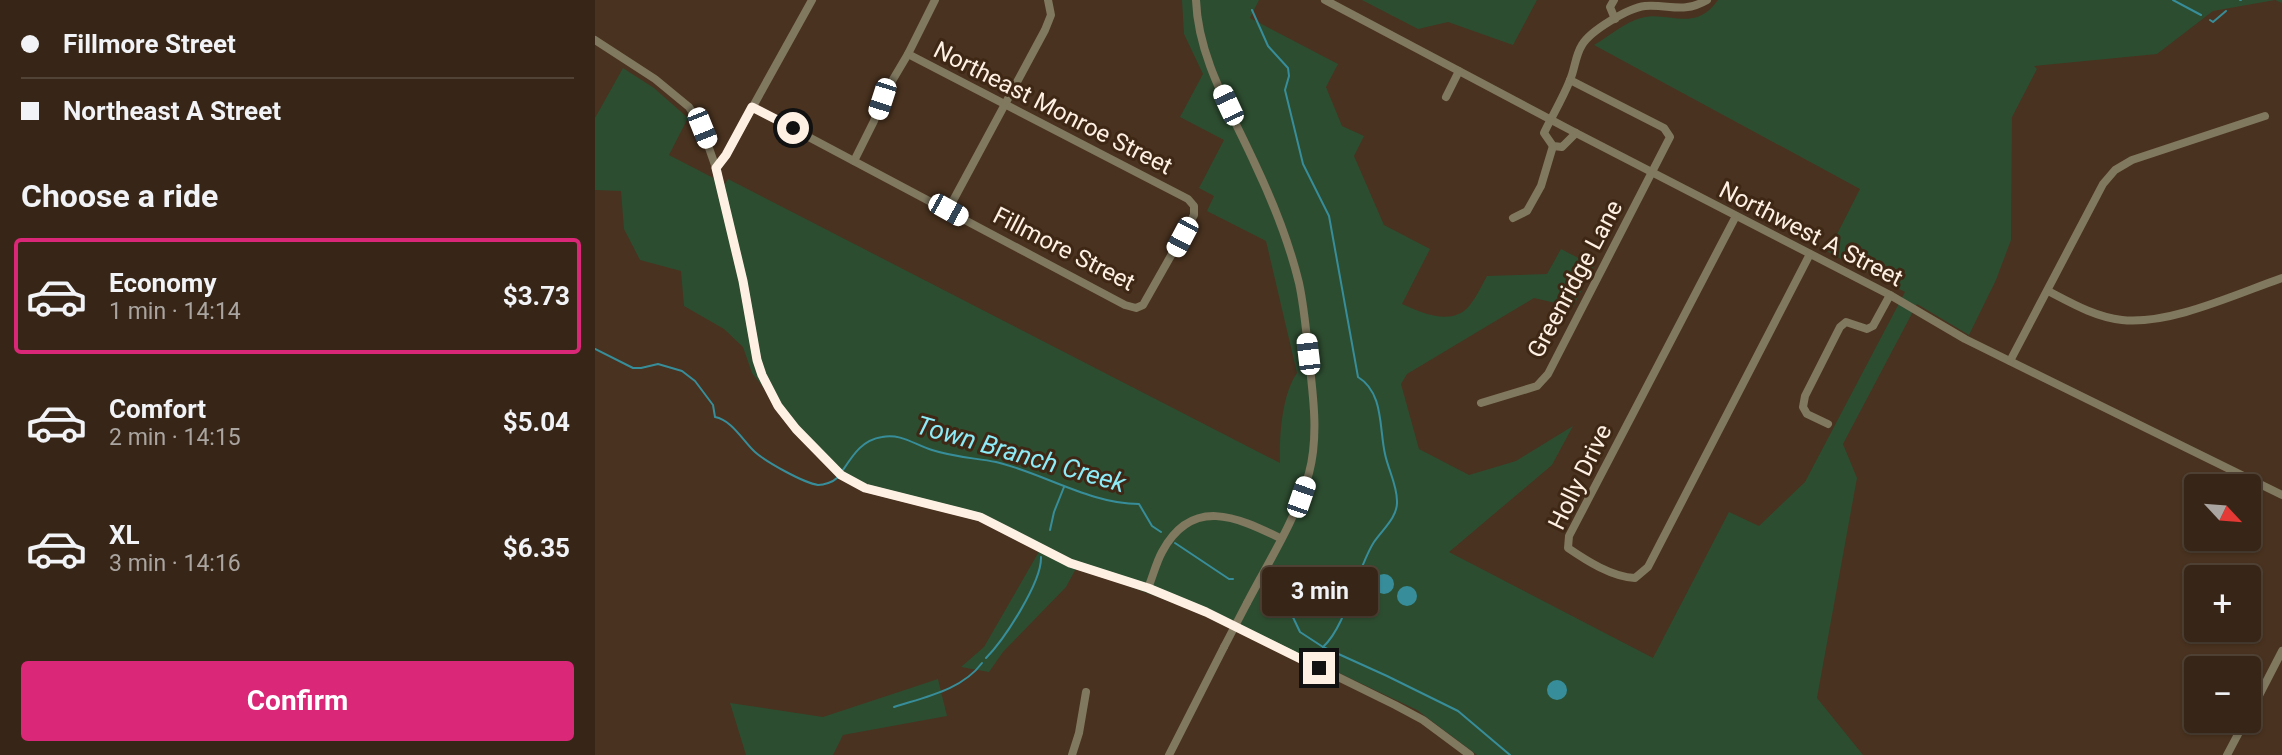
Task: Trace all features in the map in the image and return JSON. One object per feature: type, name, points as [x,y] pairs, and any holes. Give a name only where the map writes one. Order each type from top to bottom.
[{"type":"street","name":"Northeast Monroe Street","points":[[935,0],[908,54],[1188,200],[1194,206],[1195,215],[1171,260],[1143,305],[1136,308]]},
{"type":"street","points":[[948,210],[1045,30],[1051,15],[1048,0]]},
{"type":"street","points":[[1169,755],[1301,497],[1309,472],[1314,441],[1315,413],[1299,285],[1283,232],[1218,82],[1200,33],[1196,0]]},
{"type":"street","name":"Northwest A Street","points":[[1325,0],[1549,120],[1891,295],[1965,339],[2282,495]]},
{"type":"street","points":[[1614,0],[1610,7],[1615,19]]},
{"type":"street","points":[[1576,133],[1562,147],[1553,146],[1544,133],[1570,80],[1583,42],[1615,19],[1644,6],[1682,9],[1707,0]]},
{"type":"street","points":[[716,168],[726,155],[809,1]]},
{"type":"street","points":[[595,40],[655,79],[689,107],[702,128],[716,168],[762,375],[778,406],[796,429],[841,475],[865,488],[980,517],[1070,563],[1148,588],[1206,612],[1423,720],[1471,755]]},
{"type":"street","points":[[854,160],[882,99],[908,54]]},
{"type":"street","points":[[1446,97],[1459,71]]},
{"type":"street","name":"Greenridge Lane","points":[[1481,403],[1537,386],[1548,374],[1670,137],[1668,130],[1570,80]]},
{"type":"street","name":"Fillmore Street","points":[[752,107],[1125,305],[1136,308]]},
{"type":"street","points":[[2010,361],[2103,184],[2115,170],[2132,160],[2266,117]]},
{"type":"street","points":[[1513,218],[1527,211],[1541,186],[1553,146]]},
{"type":"street","name":"Holly Drive","points":[[1736,216],[1569,536],[1568,548],[1622,577],[1635,578],[1649,567],[1810,254]]},
{"type":"street","points":[[2047,291],[2097,314],[2120,320],[2147,321],[2282,278]]},
{"type":"street","points":[[1828,424],[1807,414],[1803,407],[1805,396],[1840,327],[1846,322],[1867,328],[1873,326],[1891,295]]},
{"type":"street","points":[[1148,588],[1164,548],[1175,533],[1199,519],[1227,516],[1243,520],[1280,538]]},
{"type":"street","points":[[2261,692],[2282,652]]},
{"type":"street","points":[[1072,755],[1086,692]]},
{"type":"street","points":[[2227,755],[2239,733]]},
{"type":"green space","points":[[1182,0],[1259,0],[1250,18],[1338,64],[1326,87],[1342,126],[1364,136],[1354,156],[1384,225],[1430,249],[1402,304],[1437,316],[1455,315],[1470,305],[1487,276],[1547,274],[1561,249],[1594,266],[1573,307],[1534,298],[1407,374],[1401,384],[1419,449],[1469,475],[1516,461],[1573,426],[1552,465],[1449,552],[1653,658],[1729,512],[1759,526],[1805,482],[1905,292],[1828,252],[1860,189],[1594,45],[1635,20],[1651,16],[1690,19],[1709,10],[1718,0],[2275,0],[2213,11],[2157,54],[2034,66],[2037,69],[2012,117],[2011,240],[1996,280],[1969,335],[1917,304],[1843,444],[1857,478],[1817,698],[1863,755],[1477,755],[1417,710],[1257,634],[1128,586],[1130,578],[1124,579],[1079,563],[1066,587],[1003,652],[989,672],[961,667],[984,647],[1041,548],[979,518],[858,484],[813,451],[752,373],[743,347],[724,329],[684,306],[681,271],[640,260],[624,229],[621,191],[595,190],[595,118],[623,68],[654,88],[688,118],[669,155],[725,184],[728,179],[1280,463],[1285,404],[1297,373],[1266,241],[1207,211],[1214,196],[1199,188],[1224,140],[1180,117],[1203,74],[1184,34]]},
{"type":"green space","points":[[1362,0],[1537,0],[1513,45],[1448,22],[1418,29]]},
{"type":"green space","points":[[938,679],[947,716],[843,735],[833,755],[746,755],[730,703],[823,717]]},
{"type":"water","points":[[1384,574],[1391,577],[1394,584],[1391,591],[1384,594],[1377,591],[1374,584],[1377,577]]},
{"type":"water","points":[[1407,586],[1414,589],[1417,596],[1414,603],[1407,606],[1400,603],[1397,596],[1400,589]]},
{"type":"water","points":[[1557,680],[1564,683],[1567,690],[1564,697],[1557,700],[1550,697],[1547,690],[1550,683]]},
{"type":"waterway","points":[[2173,0],[2201,15]]},
{"type":"waterway","points":[[1252,10],[1268,46],[1288,68],[1285,90],[1303,164],[1329,216],[1358,377],[1372,392],[1376,402],[1385,454],[1397,495],[1395,512],[1374,542],[1339,625],[1323,647]]},
{"type":"waterway","points":[[2210,20],[2213,22],[2226,11]]},
{"type":"waterway","name":"Town Branch Creek","points":[[595,349],[633,368],[658,364],[682,371],[695,381],[713,405],[715,417],[732,426],[760,456],[785,472],[818,485],[837,478]]},
{"type":"waterway","name":"Town Branch Creek","points":[[843,470],[859,449],[869,441],[895,437],[940,452],[1014,467],[1103,499],[1139,504],[1152,526],[1161,532]]},
{"type":"waterway","points":[[1050,530],[1064,487]]},
{"type":"waterway","name":"Town Branch Creek","points":[[1175,543],[1229,579],[1233,579]]},
{"type":"waterway","points":[[986,658],[1012,625],[1029,595],[1040,568],[1041,557]]},
{"type":"waterway","name":"Town Branch Creek","points":[[1279,602],[1290,611],[1300,632],[1323,647],[1458,711],[1510,755]]},
{"type":"waterway","points":[[894,707],[954,686],[982,663]]},
{"type":"route","points":[[793,128],[752,107],[716,168],[762,375],[778,406],[821,457],[841,475],[865,488],[980,517],[1070,563],[1148,588],[1206,612],[1319,668]]}]
